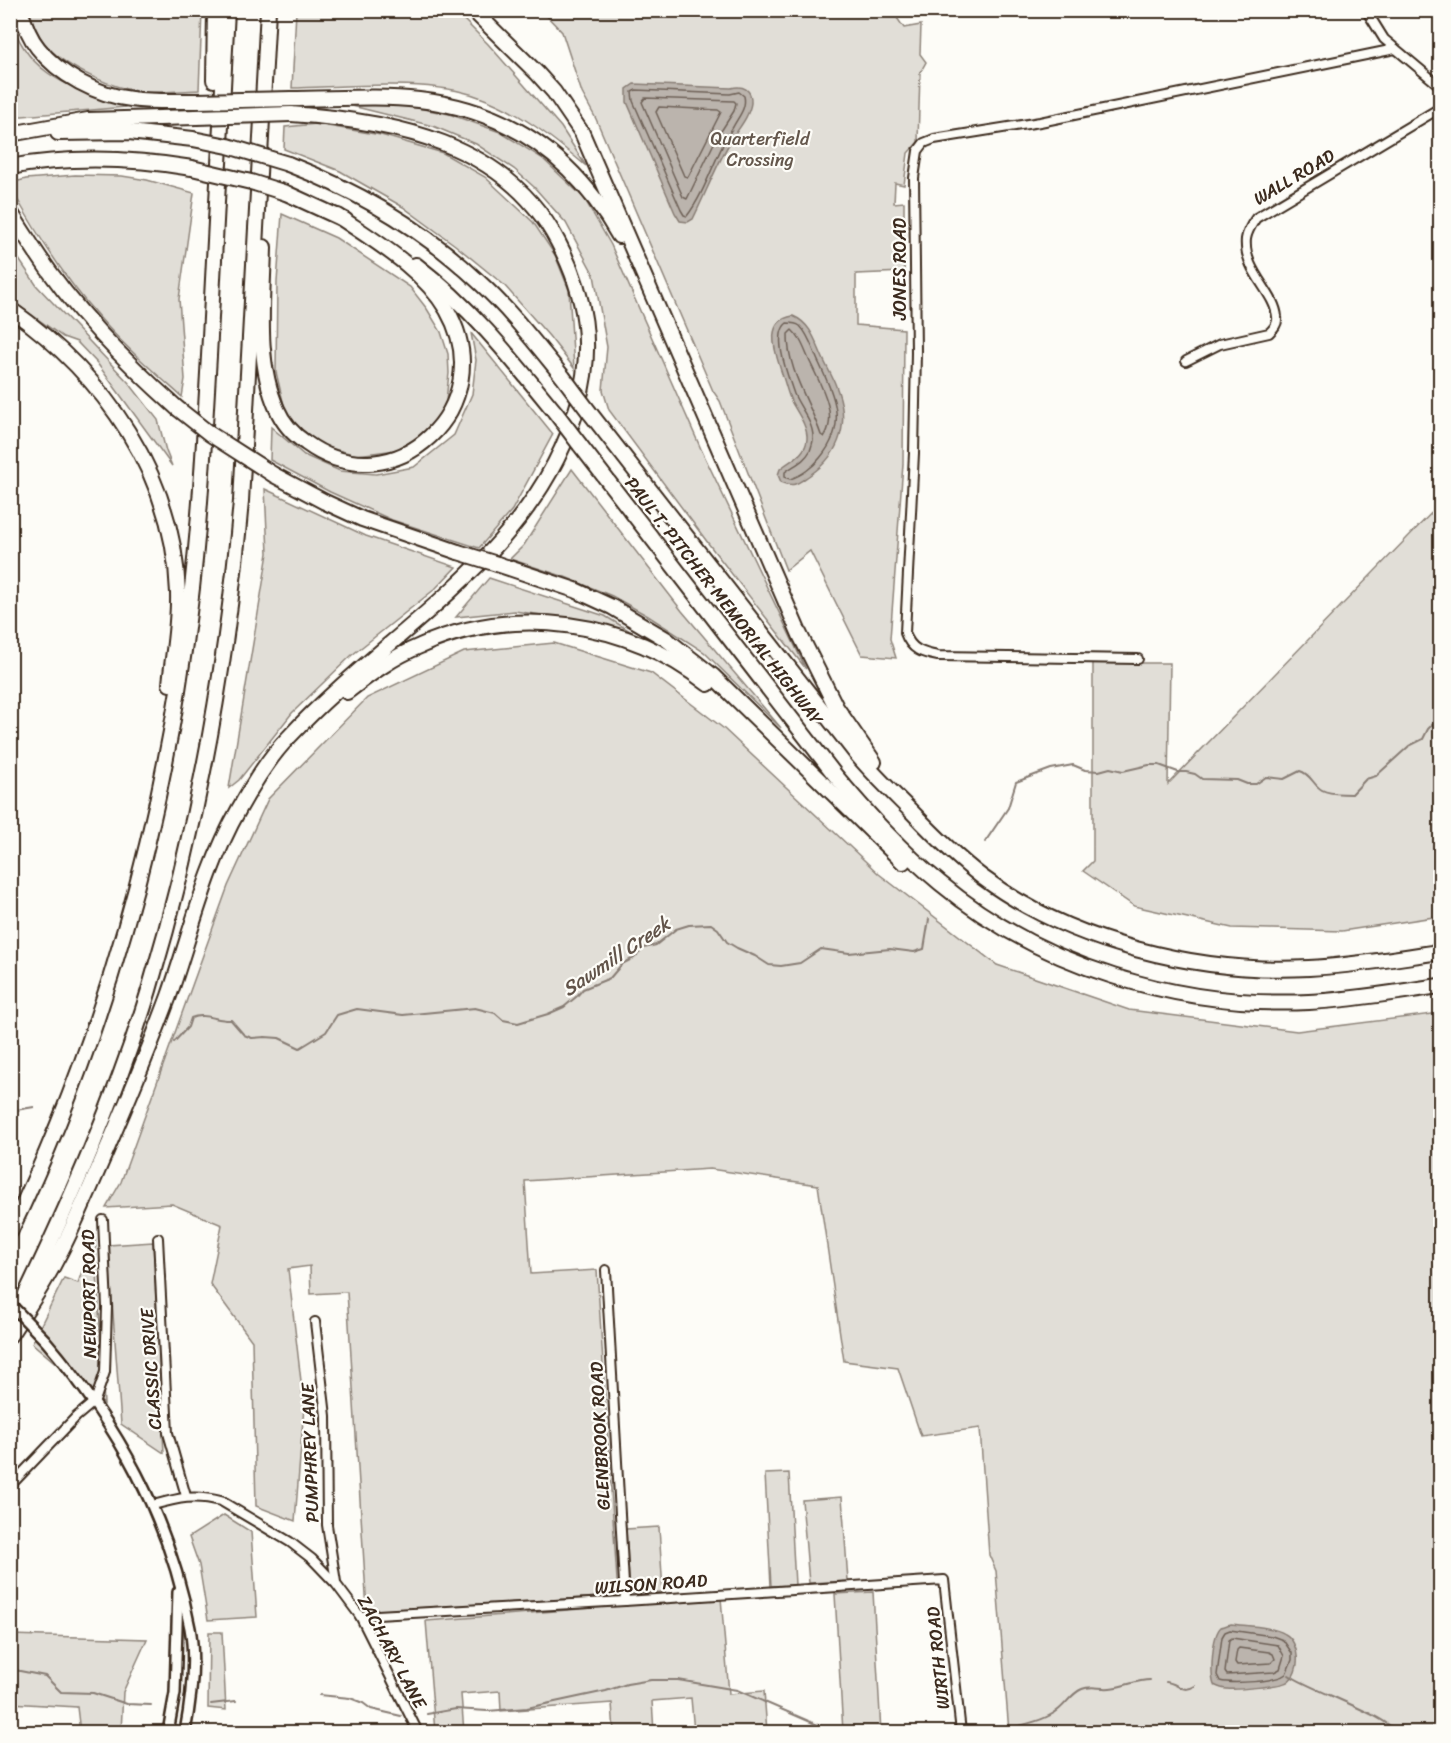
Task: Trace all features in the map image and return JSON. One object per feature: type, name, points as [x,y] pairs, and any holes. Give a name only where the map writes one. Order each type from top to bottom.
[{"type":"highway","points":[[10,1335],[57,1259],[122,1116],[168,997],[221,845],[239,809],[262,771],[286,739],[330,696],[468,574],[504,538],[528,507],[563,448],[584,382],[586,355],[580,292],[569,262],[551,229],[529,200],[510,182],[485,164],[456,148],[420,134],[384,124],[291,107],[128,99],[87,85],[51,63],[26,29],[20,10]]},
{"type":"highway","points":[[214,10],[214,255]]},
{"type":"highway","points":[[10,1232],[51,1140],[94,1023],[126,921],[161,779],[181,672],[196,556],[202,484],[227,10]]},
{"type":"highway","points":[[473,10],[554,92],[582,133],[818,673],[836,707],[859,742],[910,810]]},
{"type":"highway","points":[[267,16],[263,346],[270,391],[278,411],[300,439],[315,449],[340,459],[369,463],[410,452],[441,427],[457,398],[461,380],[460,346],[447,310],[419,277],[382,246],[338,216]]},
{"type":"highway","points":[[10,1325],[63,1215],[88,1155],[148,991],[182,870],[210,741],[236,563],[241,501],[267,16]]},
{"type":"highway","points":[[10,136],[88,120],[196,117],[387,98],[445,103],[470,110],[527,136],[568,167],[603,208],[619,235],[671,340]]},
{"type":"highway","name":"PAUL T. PITCHER MEMORIAL HIGHWAY","points":[[10,136],[98,131],[159,134],[237,148],[288,164],[347,189],[385,210],[445,252],[500,302],[563,377],[881,783],[954,855],[984,878],[1045,915],[1126,947],[1198,963],[1234,967],[1309,968],[1440,952]]},
{"type":"highway","name":"PAUL T. PITCHER MEMORIAL HIGHWAY","points":[[13,167],[45,162],[100,160],[139,161],[192,168],[250,182],[286,194],[338,216],[404,255],[463,304],[506,350],[835,775],[871,818],[940,884],[995,923],[1070,961],[1151,987],[1192,995],[1231,1000],[1310,1002],[1440,986]]},
{"type":"highway","points":[[10,211],[40,258],[91,324],[123,359],[177,408],[210,434],[273,475],[362,519],[575,590],[640,622],[698,664],[897,857],[938,889],[995,923]]},
{"type":"highway","points":[[10,309],[76,367],[116,413],[135,441],[159,492],[172,540],[178,594],[161,779]]},
{"type":"highway","points":[[286,739],[386,663],[420,646],[474,628],[536,623],[563,624],[591,629],[645,646],[695,674],[769,731]]},
{"type":"street","points":[[1366,10],[1375,26],[1395,49],[1440,86]]},
{"type":"street","name":"JONES ROAD","points":[[1138,659],[938,656],[918,651],[904,633],[914,459],[916,352],[914,178],[918,151],[924,144],[934,139],[951,135],[1040,122],[1395,49]]},
{"type":"street","name":"WALL ROAD","points":[[1186,361],[1220,344],[1269,333],[1274,329],[1277,317],[1275,310],[1251,265],[1246,247],[1247,233],[1256,218],[1440,108]]},
{"type":"street","name":"NEWPORT ROAD","points":[[95,1401],[105,1372],[107,1307],[103,1220]]},
{"type":"street","name":"CLASSIC DRIVE","points":[[158,1238],[168,1433],[186,1496]]},
{"type":"street","name":"GLENBROOK ROAD","points":[[606,1270],[625,1601]]},
{"type":"street","points":[[10,1304],[45,1340],[95,1401],[153,1505],[166,1537],[191,1629],[192,1688],[185,1732]]},
{"type":"street","name":"PUMPHREY LANE","points":[[315,1322],[326,1416],[327,1525],[336,1584]]},
{"type":"street","points":[[10,1486],[76,1417],[95,1401]]},
{"type":"street","name":"ZACHARY LANE","points":[[153,1505],[186,1496],[208,1498],[232,1506],[290,1542],[312,1559],[336,1584],[360,1616],[418,1732]]},
{"type":"street","name":"WILSON ROAD","points":[[360,1616],[944,1580]]},
{"type":"street","name":"WIRTH ROAD","points":[[944,1580],[961,1732]]},
{"type":"street","points":[[168,1732],[174,1693],[179,1584]]},
{"type":"green space","name":"Quarterfield Crossing","points":[[895,10],[895,15],[904,28],[921,25],[920,54],[926,62],[920,73],[918,142],[908,153],[904,185],[895,183],[894,203],[904,202],[904,272],[856,274],[856,325],[904,329],[903,464],[890,639],[896,658],[862,655],[810,551],[786,570],[720,401],[713,391],[596,119],[582,93],[562,32],[542,11]]},
{"type":"green space","points":[[29,11],[202,11],[199,90],[143,92],[119,87],[92,77],[67,63],[48,47],[36,30]]},
{"type":"green space","points":[[296,11],[455,11],[488,44],[561,127],[586,166],[522,118],[494,103],[459,91],[436,87],[387,85],[292,88]]},
{"type":"green space","points":[[10,14],[17,35],[39,66],[70,86],[126,107],[11,117]]},
{"type":"green space","points":[[348,105],[402,105],[449,114],[500,132],[542,158],[584,198],[611,245],[701,449],[806,669],[609,410],[603,390],[607,347],[594,275],[566,223],[534,187],[514,169],[476,144],[433,126]]},
{"type":"green space","points":[[316,124],[381,135],[443,153],[485,177],[533,222],[555,255],[569,290],[574,368],[504,285],[455,245],[403,207],[340,171],[284,149],[285,127]]},
{"type":"green space","points":[[75,175],[122,176],[147,180],[194,193],[179,299],[185,379],[182,397],[129,348],[86,302],[51,255],[11,188],[11,183],[26,179]]},
{"type":"green space","points":[[282,214],[336,238],[410,287],[441,332],[448,354],[449,373],[446,401],[439,417],[427,430],[396,450],[357,455],[322,446],[297,426],[285,410],[276,372],[277,282]]},
{"type":"green space","points":[[10,246],[37,286],[129,383],[158,420],[172,466],[97,363],[77,342],[63,337],[11,300]]},
{"type":"green space","points":[[471,333],[553,434],[512,510],[479,548],[392,520],[330,492],[270,460],[271,427],[304,455],[340,471],[376,474],[414,467],[454,435],[472,394],[476,360]]},
{"type":"green space","points":[[572,469],[682,611],[781,728],[704,652],[648,616],[612,596],[565,577],[510,559],[524,545]]},
{"type":"green space","points":[[265,489],[366,536],[456,567],[435,589],[352,655],[292,713],[239,780],[229,788],[268,553]]},
{"type":"green space","points":[[1440,504],[1440,916],[1342,931],[1232,928],[1134,906],[1083,871],[1093,861],[1093,663],[1170,663],[1168,784]]},
{"type":"green space","points":[[489,578],[605,616],[640,637],[600,624],[515,611],[456,617]]},
{"type":"green space","points":[[554,643],[651,673],[723,728],[879,874],[997,965],[1129,1010],[1297,1031],[1440,1013],[1440,1732],[1009,1732],[996,1571],[989,1555],[980,1428],[921,1436],[898,1368],[844,1361],[818,1185],[710,1169],[525,1181],[531,1274],[597,1270],[618,1596],[367,1611],[347,1292],[311,1294],[310,1266],[288,1269],[304,1407],[295,1521],[256,1506],[252,1341],[210,1284],[222,1225],[172,1204],[106,1208],[121,1182],[228,886],[268,799],[367,698],[464,652]]},
{"type":"green space","points":[[95,1233],[104,1404],[32,1343],[64,1278],[78,1283]]},
{"type":"green space","points":[[153,1242],[164,1453],[121,1424],[108,1245]]},
{"type":"green space","points":[[789,1473],[795,1585],[771,1586],[765,1474]]},
{"type":"green space","points":[[842,1497],[848,1581],[809,1583],[802,1500]]},
{"type":"green space","points":[[224,1515],[251,1532],[257,1617],[208,1620],[199,1565],[189,1537]]},
{"type":"green space","points":[[659,1527],[663,1592],[630,1594],[626,1529]]},
{"type":"green space","points":[[873,1592],[881,1732],[843,1732],[835,1594]]},
{"type":"green space","points":[[721,1598],[729,1694],[764,1691],[767,1732],[694,1732],[691,1698],[652,1701],[654,1732],[614,1732],[612,1703],[501,1711],[500,1691],[461,1694],[464,1732],[435,1732],[426,1621]]},
{"type":"green space","points":[[209,1632],[222,1632],[226,1710],[208,1708]]},
{"type":"green space","points":[[10,1635],[147,1639],[123,1692],[121,1732],[80,1732],[77,1707],[11,1703]]},
{"type":"water","points":[[634,84],[739,87],[746,89],[750,94],[751,103],[748,114],[724,153],[693,219],[688,222],[680,221],[675,213],[627,102],[627,89]]},
{"type":"water","points":[[793,316],[804,323],[811,333],[833,378],[840,399],[842,424],[836,446],[830,457],[810,475],[790,485],[781,482],[778,475],[780,469],[804,449],[807,434],[788,394],[775,348],[774,331],[783,319]]},
{"type":"water","points":[[1231,1624],[1273,1629],[1290,1638],[1297,1658],[1292,1678],[1283,1683],[1239,1689],[1225,1689],[1214,1685],[1212,1664],[1216,1638],[1221,1627]]},
{"type":"waterway","name":"Sawmill Creek","points":[[985,842],[1008,808],[1016,782],[1051,769],[1073,765],[1085,770],[1099,771],[1110,768],[1123,771],[1159,765],[1178,772],[1195,774],[1202,779],[1237,780],[1247,784],[1256,784],[1266,777],[1284,779],[1300,771],[1325,792],[1352,794],[1366,779],[1376,776],[1409,746],[1423,739],[1428,729],[1440,717]]},
{"type":"waterway","name":"Sawmill Creek","points":[[174,1042],[188,1027],[191,1018],[196,1016],[231,1020],[244,1035],[252,1038],[279,1038],[300,1048],[326,1032],[337,1015],[357,1009],[403,1015],[475,1008],[495,1013],[503,1020],[518,1023],[564,1007],[583,989],[610,978],[622,964],[634,958],[644,948],[656,945],[676,929],[689,925],[711,924],[718,929],[727,942],[769,965],[781,966],[800,963],[821,949],[849,953],[890,949],[914,952],[924,949],[929,919]]},
{"type":"waterway","name":"Sawmill Creek","points":[[10,1111],[34,1107]]},
{"type":"waterway","points":[[10,1669],[45,1676],[61,1692],[93,1693],[127,1704],[151,1705]]},
{"type":"waterway","points":[[1289,1675],[1364,1710],[1389,1725],[1396,1732]]},
{"type":"waterway","points":[[427,1714],[456,1709],[487,1711],[527,1708],[606,1691],[627,1684],[651,1680],[678,1680],[737,1690],[827,1729],[845,1732]]},
{"type":"waterway","points":[[977,1732],[1037,1721],[1058,1710],[1078,1691],[1085,1688],[1110,1688],[1150,1680]]},
{"type":"waterway","points":[[1166,1682],[1183,1689],[1195,1686]]},
{"type":"waterway","points":[[319,1695],[350,1698],[371,1709],[401,1716]]},
{"type":"waterway","points":[[211,1704],[236,1701]]}]
